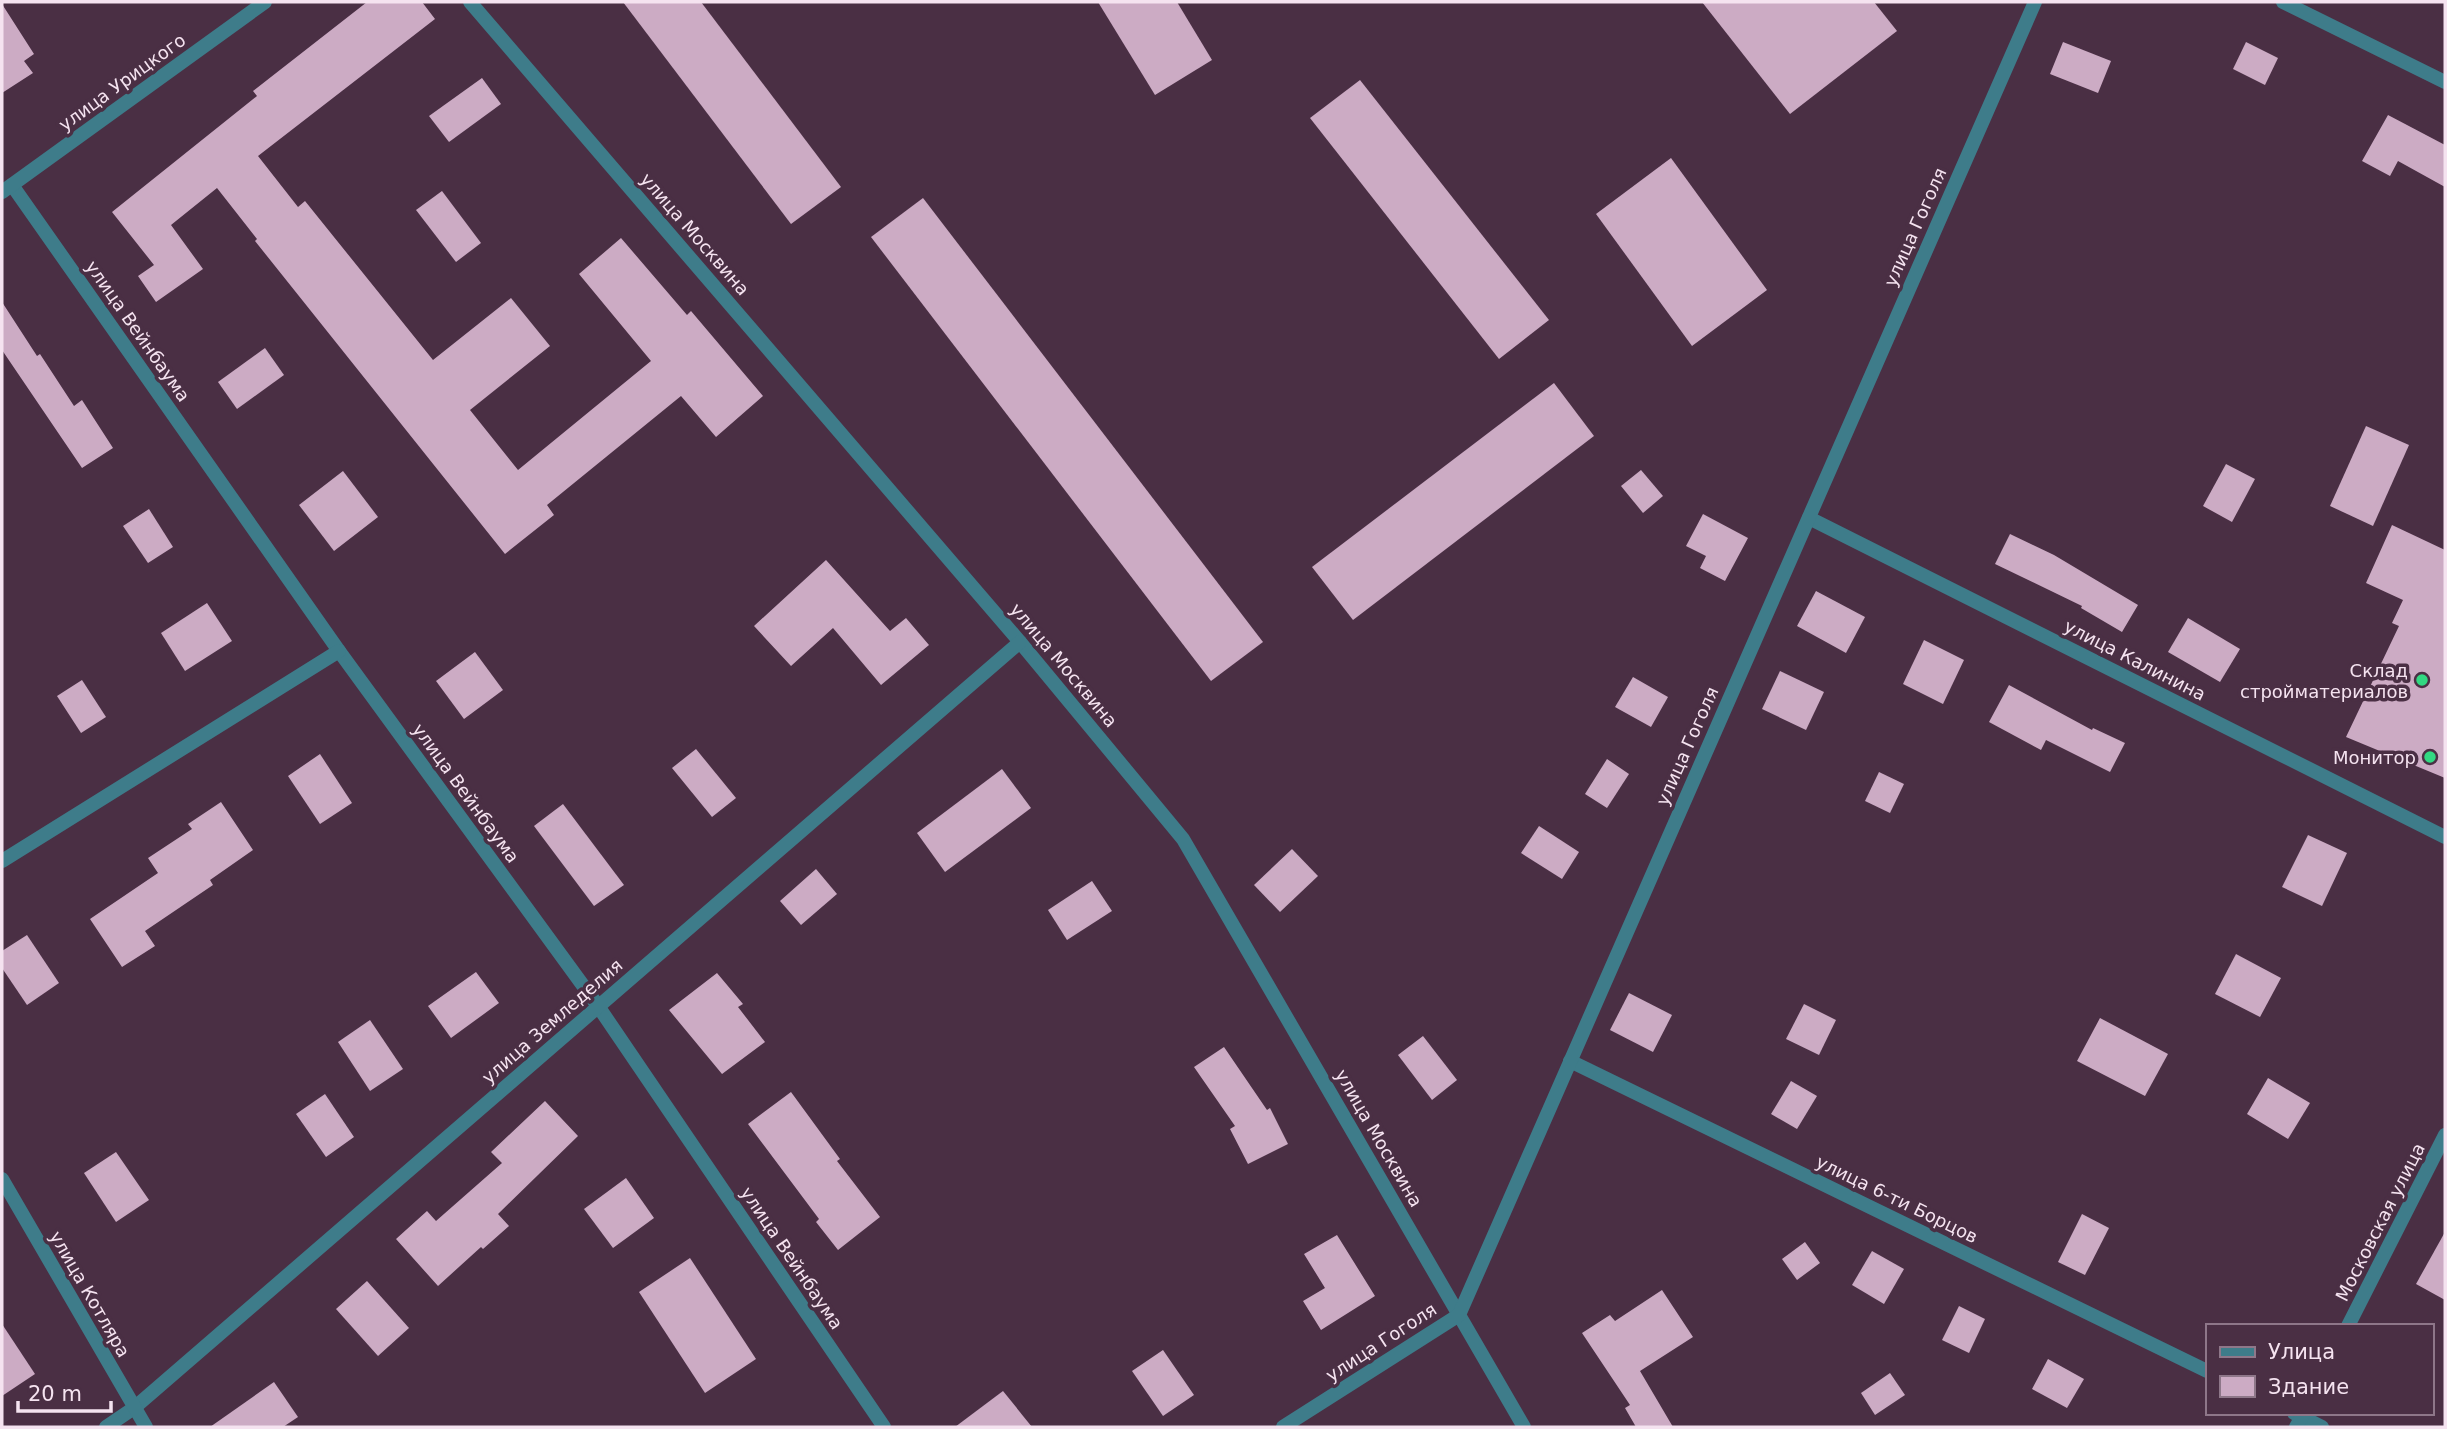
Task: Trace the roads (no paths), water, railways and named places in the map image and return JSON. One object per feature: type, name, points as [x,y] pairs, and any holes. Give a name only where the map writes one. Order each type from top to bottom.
[{"type":"street","name":"улица Урицкого","points":[[7,189],[265,2]]},
{"type":"street","name":"улица Москвина","points":[[470,2],[1020,642],[1183,839],[1524,1427]]},
{"type":"street","name":"улица Гоголя","points":[[1283,1427],[1459,1315],[2035,2]]},
{"type":"street","points":[[2283,2],[2445,82]]},
{"type":"street","name":"улица Вейнбаума","points":[[7,189],[339,652],[598,1006],[884,1427]]},
{"type":"street","name":"улица Калинина","points":[[1808,519],[2445,837]]},
{"type":"street","name":"улица Земледелия","points":[[106,1427],[134,1408],[1020,642]]},
{"type":"street","points":[[2,861],[339,652]]},
{"type":"street","name":"улица 6-ти Борцов","points":[[1570,1061],[2206,1371]]},
{"type":"street","name":"Московская улица","points":[[2349,1324],[2445,1135]]},
{"type":"street","name":"улица Котляра","points":[[2,1180],[146,1427]]},
{"type":"street","points":[[2299,1418],[2322,1427]]},
{"type":"place","name":"Склад стройматериалов","points":[[2422,680]]},
{"type":"place","name":"Монитор","points":[[2430,757]]}]
